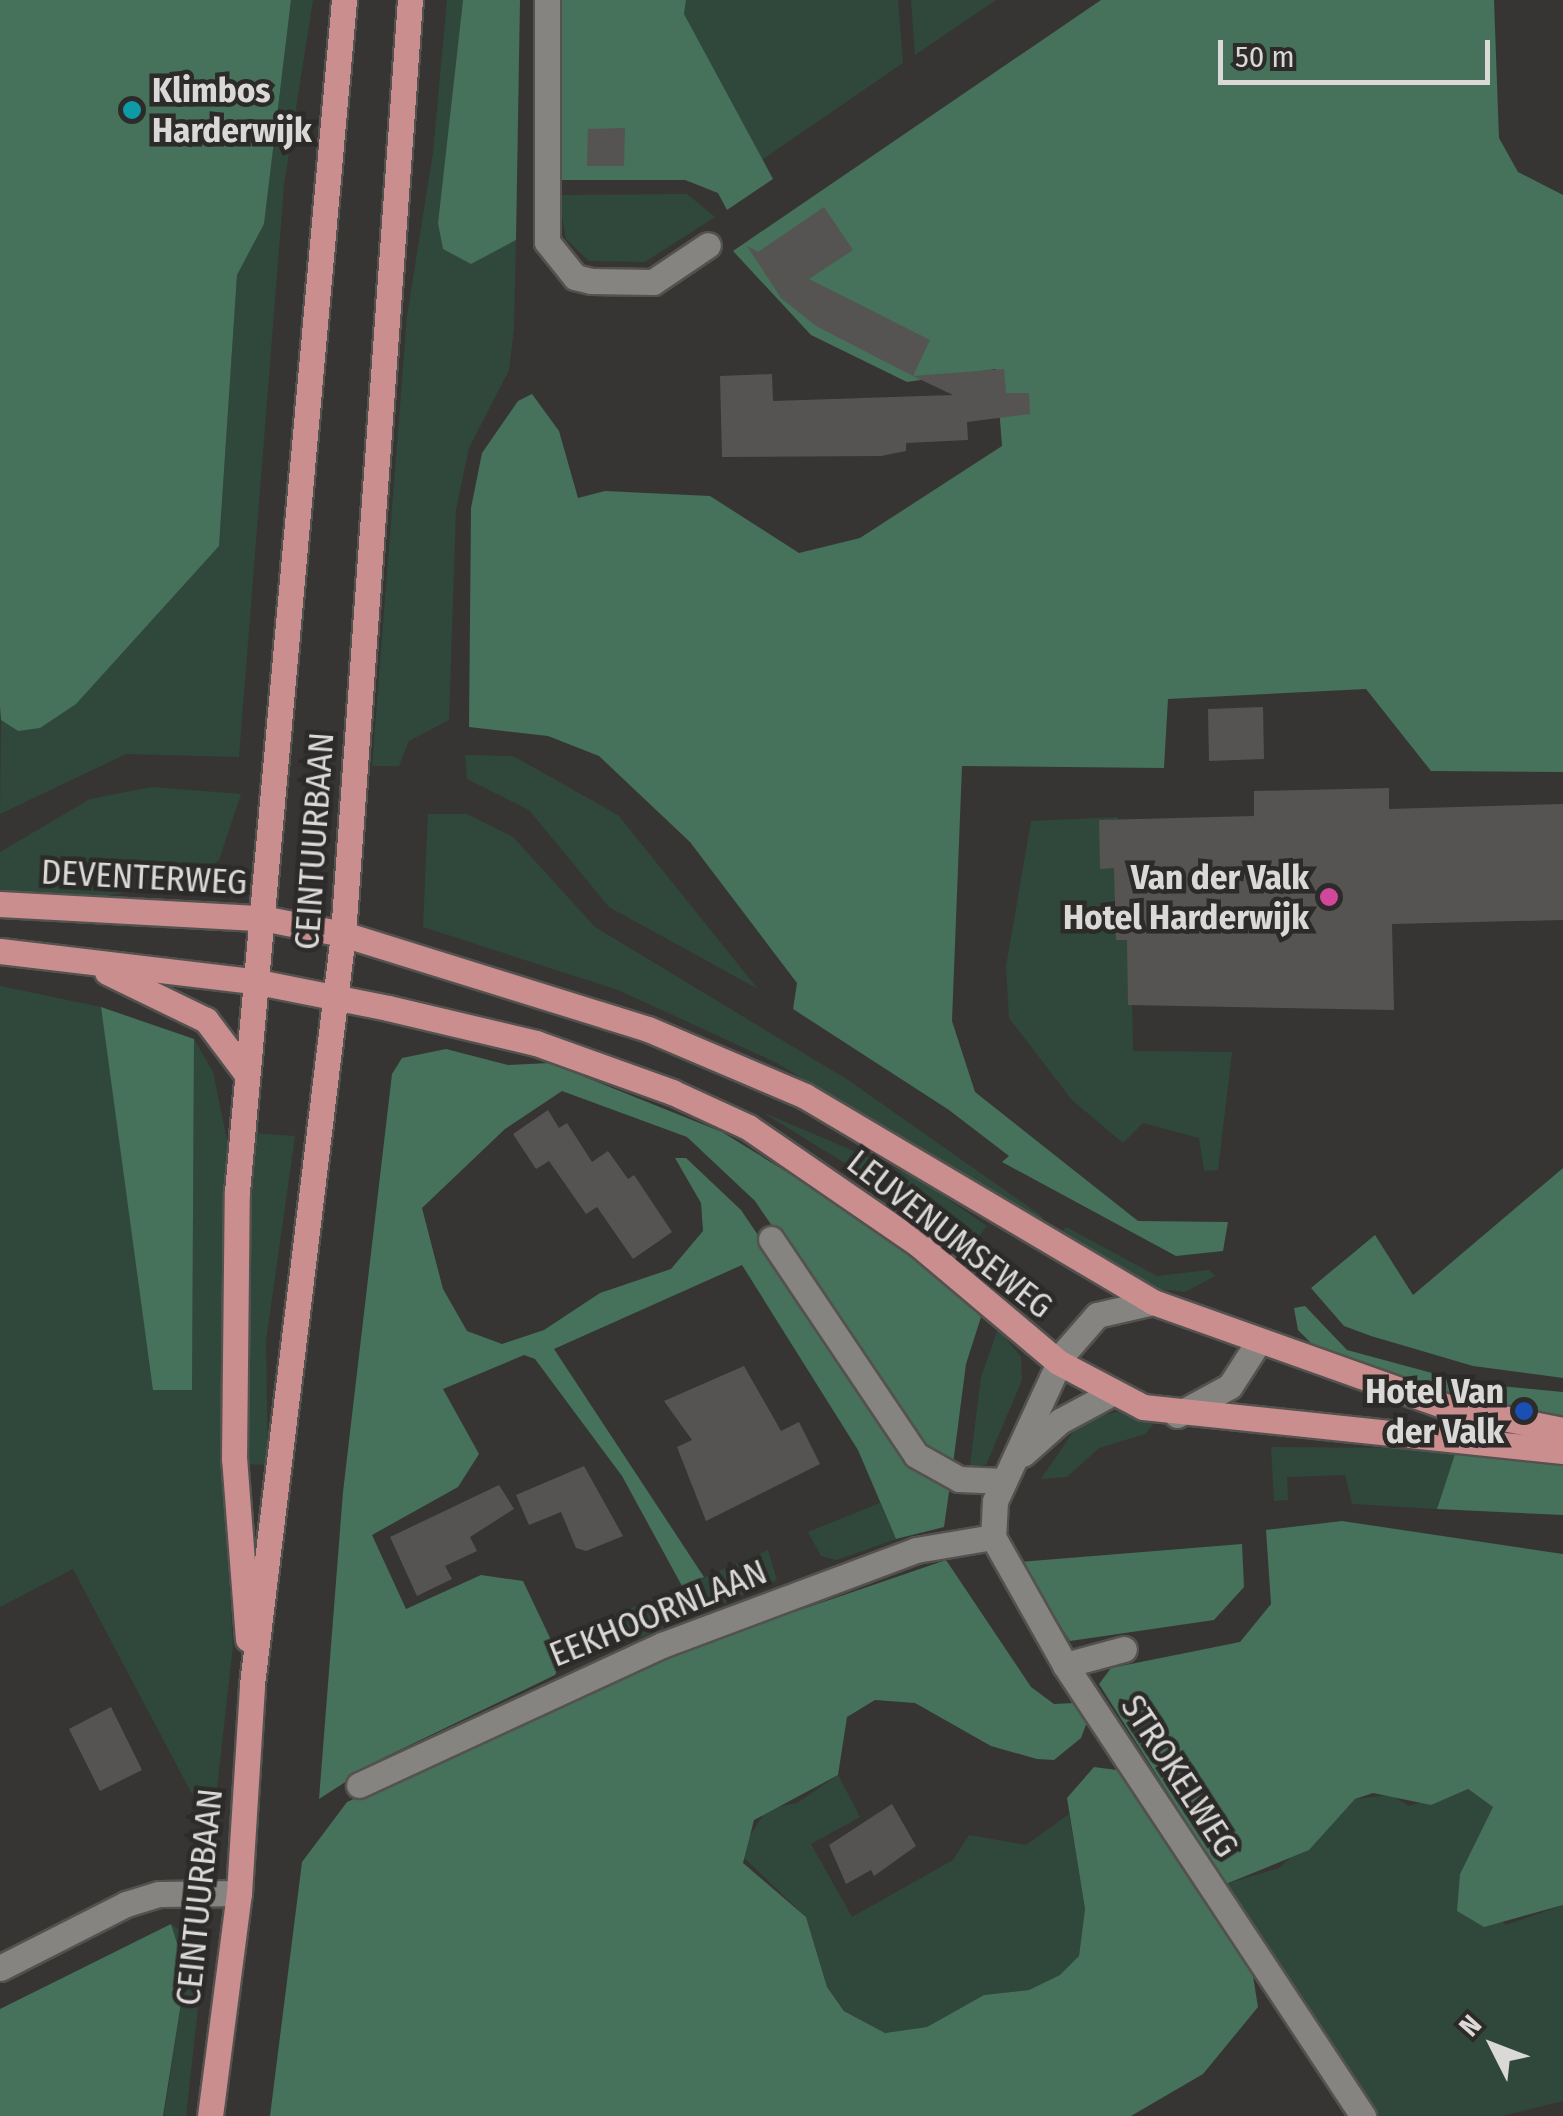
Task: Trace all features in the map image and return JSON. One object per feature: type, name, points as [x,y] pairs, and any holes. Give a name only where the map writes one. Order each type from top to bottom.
[{"type":"main road","name":"CEINTUURBAAN","points":[[252,1684],[234,1459],[246,1073],[344,0]]},
{"type":"main road","name":"CEINTUURBAAN","points":[[210,2116],[239,1893],[252,1684],[343,934],[410,0]]},
{"type":"main road","name":"DEVENTERWEG","points":[[0,904],[262,918],[343,934]]},
{"type":"main road","name":"LEUVENUMSEWEG","points":[[343,934],[648,1029],[805,1096],[1152,1302],[1257,1344],[1448,1407],[1563,1430]]},
{"type":"main road","points":[[0,951],[253,981]]},
{"type":"main road","points":[[84,962],[206,1020],[246,1073]]},
{"type":"main road","name":"LEUVENUMSEWEG","points":[[253,981],[336,1003],[536,1043],[748,1128],[918,1244],[1058,1362],[1110,1394],[1177,1415],[1563,1451]]},
{"type":"street","points":[[547,0],[548,242],[574,277],[590,281],[653,282],[708,245]]},
{"type":"street","points":[[770,1239],[916,1455],[959,1479],[1010,1471],[1060,1420],[1110,1394]]},
{"type":"street","points":[[993,1537],[1010,1471],[1058,1362],[1097,1315],[1152,1302]]},
{"type":"street","points":[[1177,1415],[1230,1386],[1257,1344]]},
{"type":"street","name":"STROKELWEG","points":[[993,1537],[1065,1665],[1362,2116]]},
{"type":"street","name":"EEKHOORNLAAN","points":[[360,1785],[662,1645],[916,1550],[993,1537]]},
{"type":"street","points":[[1065,1665],[1124,1649]]},
{"type":"street","points":[[0,1968],[126,1904],[159,1894],[239,1893]]},
{"type":"green space","points":[[0,0],[291,0],[264,224],[237,275],[219,546],[76,704],[40,728],[18,731],[1,720],[0,707]]},
{"type":"green space","points":[[291,0],[313,0],[284,185],[239,757],[126,754],[0,814],[1,720],[18,731],[127,641],[219,546],[237,275],[264,224]]},
{"type":"green space","points":[[447,0],[463,0],[438,223],[471,263],[516,240],[514,328],[509,370],[469,448],[456,509],[449,720],[409,741],[399,766],[372,766],[407,316],[433,153]]},
{"type":"green space","points":[[463,0],[520,0],[516,240],[471,264],[443,249],[438,223]]},
{"type":"green space","points":[[557,0],[686,0],[684,14],[773,179],[727,210],[718,193],[685,180],[557,180]]},
{"type":"green space","points":[[686,0],[898,0],[903,63],[760,161],[684,14]]},
{"type":"green space","points":[[911,0],[996,0],[915,55]]},
{"type":"green space","points":[[1101,0],[1494,0],[1499,138],[1518,172],[1563,195],[1563,772],[1431,771],[1366,689],[1168,699],[1164,768],[962,766],[952,1021],[975,1092],[1138,1221],[1228,1222],[1223,1251],[1176,1256],[1002,1162],[1009,1156],[949,1110],[793,1009],[797,983],[690,842],[599,756],[548,736],[469,727],[471,508],[482,453],[518,401],[532,394],[559,431],[578,498],[605,491],[710,496],[799,553],[860,538],[1002,446],[996,369],[907,382],[811,335],[733,251]]},
{"type":"green space","points":[[687,194],[715,217],[645,262],[589,261],[566,239],[558,195]]},
{"type":"green space","points":[[465,755],[513,756],[618,815],[758,989],[609,907],[529,810],[467,779]]},
{"type":"green space","points":[[152,787],[241,794],[219,860],[192,881],[95,898],[0,893],[0,852],[90,799]]},
{"type":"green space","points":[[428,814],[467,814],[513,837],[595,927],[848,1080],[1043,1217],[1038,1225],[777,1063],[618,990],[423,927]]},
{"type":"green space","points":[[1118,817],[1117,939],[1131,941],[1133,1051],[1232,1052],[1218,1170],[1204,1171],[1199,1138],[1143,1123],[1123,1143],[1072,1100],[1009,1018],[1006,967],[1031,821]]},
{"type":"green space","points":[[0,986],[101,1007],[154,1390],[192,1389],[194,1039],[213,1072],[228,1145],[225,1521],[233,1646],[215,1805],[202,1813],[73,1569],[0,1607]]},
{"type":"green space","points":[[101,1007],[194,1039],[192,1390],[153,1390]]},
{"type":"green space","points":[[446,1049],[508,1065],[550,1063],[722,1132],[899,1241],[982,1314],[966,1364],[953,1464],[929,1456],[755,1201],[687,1137],[562,1091],[505,1129],[422,1208],[443,1289],[467,1331],[502,1344],[544,1330],[600,1293],[671,1269],[703,1231],[701,1203],[675,1158],[686,1158],[741,1210],[916,1468],[950,1485],[944,1527],[896,1539],[858,1450],[742,1265],[554,1349],[704,1577],[682,1586],[622,1476],[535,1359],[524,1355],[443,1389],[479,1454],[458,1487],[372,1535],[406,1609],[481,1575],[523,1581],[561,1661],[555,1675],[381,1759],[319,1799],[343,1492],[392,1074],[402,1058]]},
{"type":"green space","points":[[762,1112],[917,1178],[987,1226],[961,1259],[903,1199]]},
{"type":"green space","points":[[251,1133],[295,1136],[266,1341],[268,1465],[245,1464]]},
{"type":"green space","points":[[1563,1168],[1563,1378],[1473,1366],[1371,1336],[1344,1326],[1311,1288],[1375,1235],[1413,1295]]},
{"type":"green space","points":[[1066,1227],[1157,1276],[1209,1270],[1215,1276],[1185,1292],[1160,1289],[1059,1237]]},
{"type":"green space","points":[[1305,1306],[1347,1350],[1469,1383],[1563,1392],[1563,1418],[1407,1384],[1317,1349],[1298,1330],[1294,1308]]},
{"type":"green space","points":[[998,1329],[1021,1357],[1022,1380],[986,1465],[970,1466],[981,1377]]},
{"type":"green space","points":[[1123,1410],[1158,1419],[1145,1434],[1099,1448],[1067,1477],[1041,1479],[1080,1422]]},
{"type":"green space","points":[[1271,1447],[1416,1448],[1455,1454],[1437,1509],[1352,1504],[1345,1475],[1287,1477],[1288,1500],[1274,1501]]},
{"type":"green space","points":[[1455,1454],[1563,1464],[1563,1515],[1437,1509]]},
{"type":"green space","points":[[880,1503],[896,1539],[837,1560],[821,1556],[808,1532]]},
{"type":"green space","points":[[1342,1521],[1563,1554],[1563,1905],[1484,1927],[1457,1911],[1460,1874],[1493,1807],[1468,1789],[1431,1805],[1373,1793],[1355,1799],[1309,1850],[1226,1884],[1099,1684],[1111,1668],[1240,1642],[1271,1604],[1266,1530]]},
{"type":"green space","points":[[1242,1544],[1244,1587],[1214,1620],[1070,1641],[1019,1562]]},
{"type":"green space","points":[[768,1550],[777,1580],[708,1610],[632,1641],[619,1638],[606,1619]]},
{"type":"green space","points":[[946,1560],[1031,1687],[1054,1704],[1074,1703],[1087,1722],[1081,1738],[1054,1760],[1037,1759],[991,1746],[915,1703],[875,1700],[847,1717],[838,1775],[754,1820],[743,1863],[806,1917],[827,1987],[844,2011],[885,2033],[927,2027],[984,1995],[1029,1990],[1060,1975],[1079,1956],[1085,1909],[1067,1798],[1094,1767],[1117,1770],[1252,1970],[1258,2007],[1203,2074],[1131,2116],[270,2116],[302,1862],[347,1802],[677,1652]]},
{"type":"green space","points":[[838,1775],[860,1817],[811,1844],[852,1917],[953,1860],[969,1835],[1026,1845],[1069,1814],[1085,1909],[1079,1956],[1060,1976],[1029,1990],[984,1995],[927,2027],[885,2033],[845,2011],[827,1987],[806,1917],[739,1853],[767,1809],[797,1803]]},
{"type":"green space","points":[[1467,1789],[1493,1807],[1460,1874],[1506,1925],[1563,1905],[1563,2101],[1502,2116],[1376,2116],[1226,1884],[1279,1868],[1355,1799],[1391,1795],[1409,1806]]},
{"type":"green space","points":[[171,1924],[193,1940],[203,1963],[186,2116],[164,2116],[186,1972]]},
{"type":"green space","points":[[171,1924],[186,1972],[163,2116],[0,2116],[0,2009]]},
{"type":"building","points":[[625,128],[624,166],[587,166],[588,129]]},
{"type":"building","points":[[824,207],[853,250],[809,279],[930,340],[913,376],[816,326],[781,298],[747,246],[758,252]]},
{"type":"building","points":[[1004,369],[1006,393],[1029,393],[1030,414],[967,422],[968,440],[906,443],[906,451],[881,456],[722,457],[720,376],[772,374],[773,401],[953,395],[913,376]]},
{"type":"building","points":[[1263,707],[1264,759],[1209,761],[1208,709]]},
{"type":"building","points":[[1389,788],[1389,809],[1563,804],[1563,920],[1392,924],[1394,1010],[1128,1005],[1127,940],[1116,940],[1114,868],[1100,869],[1099,820],[1254,816],[1254,791]]},
{"type":"building","points":[[548,1110],[559,1128],[567,1123],[592,1162],[608,1151],[628,1179],[634,1175],[672,1232],[633,1259],[597,1207],[586,1214],[549,1161],[536,1169],[513,1134]]},
{"type":"building","points":[[744,1366],[781,1431],[799,1422],[820,1464],[706,1521],[677,1447],[692,1440],[664,1401]]},
{"type":"building","points":[[584,1466],[623,1536],[586,1551],[576,1548],[561,1512],[529,1525],[516,1495]]},
{"type":"building","points":[[499,1485],[514,1509],[470,1537],[477,1551],[445,1566],[452,1579],[417,1596],[390,1537]]},
{"type":"building","points":[[111,1707],[142,1770],[100,1791],[69,1729]]},
{"type":"building","points":[[892,1804],[916,1846],[874,1876],[871,1870],[846,1884],[829,1845]]},
{"type":"place","name":"Klimbos Harderwijk","points":[[132,110]]},
{"type":"place","name":"Van der Valk Hotel Harderwijk","points":[[1329,897]]},
{"type":"place","name":"Hotel Van der Valk","points":[[1524,1411]]}]
